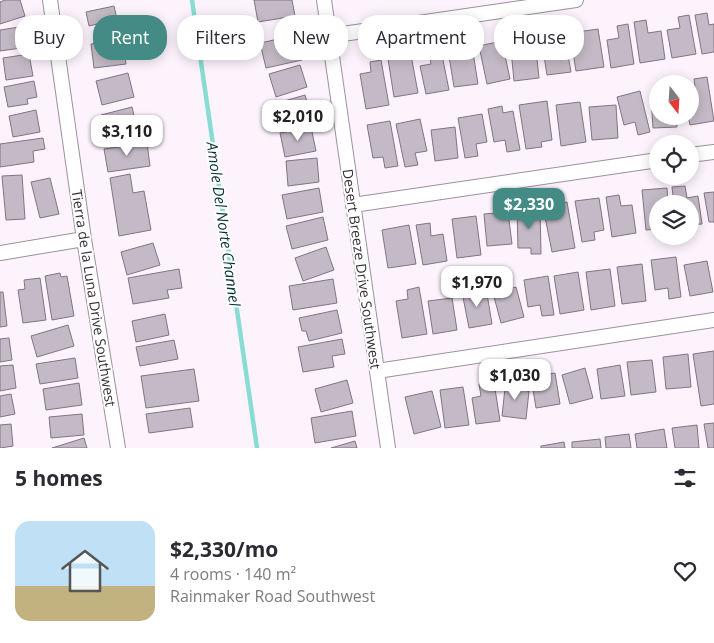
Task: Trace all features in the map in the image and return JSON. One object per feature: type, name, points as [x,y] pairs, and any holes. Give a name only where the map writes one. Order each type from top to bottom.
[{"type":"street","name":"Tierra de la Luna Drive Southwest","points":[[50,0],[84,239],[118,448]]},
{"type":"street","name":"Desert Breeze Drive Southwest","points":[[324,0],[326,15]]},
{"type":"street","points":[[348,33],[576,0]]},
{"type":"street","name":"Desert Breeze Drive Southwest","points":[[332,60],[388,448]]},
{"type":"street","points":[[699,154],[714,152]]},
{"type":"street","points":[[353,205],[649,161]]},
{"type":"street","points":[[0,253],[84,239]]},
{"type":"street","points":[[377,371],[714,320]]},
{"type":"building","points":[[20,0],[25,15],[15,15],[15,19],[0,24],[0,2]]},
{"type":"building","points":[[254,0],[292,0],[295,15],[274,15],[274,19],[264,21],[264,15],[257,15]]},
{"type":"building","points":[[114,6],[116,15],[93,15],[93,25],[89,26],[86,12]]},
{"type":"building","points":[[707,13],[709,25],[714,24],[714,52],[702,54],[695,15]]},
{"type":"building","points":[[689,15],[696,54],[672,58],[667,30],[680,28],[678,17]]},
{"type":"building","points":[[646,20],[648,33],[661,31],[665,59],[640,63],[634,22]]},
{"type":"building","points":[[628,24],[634,64],[611,68],[607,40],[619,38],[617,26]]},
{"type":"building","points":[[15,28],[15,49],[0,51],[0,30]]},
{"type":"building","points":[[598,29],[604,67],[576,71],[574,60],[584,60],[584,31]]},
{"type":"building","points":[[274,40],[274,60],[302,60],[266,68],[264,42]]},
{"type":"building","points":[[494,43],[494,60],[506,60],[510,79],[487,84],[482,60],[484,60],[484,45]]},
{"type":"building","points":[[91,44],[93,44],[93,60]]},
{"type":"building","points":[[15,56],[15,60],[30,60],[33,76],[6,80],[3,58]]},
{"type":"building","points":[[93,60],[126,60],[126,64],[94,68]]},
{"type":"building","points":[[381,60],[389,105],[366,109],[360,74],[371,72],[370,62]]},
{"type":"building","points":[[388,60],[412,60],[418,93],[394,97]]},
{"type":"building","points":[[430,60],[443,60],[449,90],[426,94],[420,66],[431,64]]},
{"type":"building","points":[[450,60],[474,60],[478,84],[454,87]]},
{"type":"building","points":[[512,60],[537,60],[539,78],[514,81]]},
{"type":"building","points":[[545,60],[569,60],[571,72],[547,75]]},
{"type":"building","points":[[300,65],[307,87],[276,97],[269,74]]},
{"type":"building","points":[[128,73],[134,97],[102,105],[96,81]]},
{"type":"building","points":[[707,77],[714,121],[699,124],[699,78]]},
{"type":"building","points":[[34,81],[37,97],[27,99],[28,104],[8,107],[4,87]]},
{"type":"building","points":[[640,91],[650,132],[638,135],[635,122],[624,125],[617,97]]},
{"type":"building","points":[[305,95],[312,119],[280,128],[274,104]]},
{"type":"building","points":[[547,101],[552,140],[541,142],[542,147],[526,149],[519,105]]},
{"type":"building","points":[[580,102],[586,142],[561,146],[556,105]]},
{"type":"building","points":[[616,105],[618,138],[592,140],[589,107]]},
{"type":"building","points":[[502,106],[503,113],[513,111],[520,150],[507,152],[505,140],[494,142],[488,109]]},
{"type":"building","points":[[132,107],[137,129],[106,136],[101,115]]},
{"type":"building","points":[[36,110],[40,132],[13,137],[9,116]]},
{"type":"building","points":[[482,114],[487,142],[476,144],[478,156],[465,158],[458,118]]},
{"type":"building","points":[[420,119],[427,151],[415,153],[418,165],[405,167],[396,124]]},
{"type":"building","points":[[390,121],[398,166],[385,168],[383,157],[373,158],[367,125]]},
{"type":"building","points":[[653,125],[677,125],[677,127],[653,128]]},
{"type":"building","points":[[311,127],[316,151],[285,157],[280,133]]},
{"type":"building","points":[[455,127],[458,158],[435,161],[431,130]]},
{"type":"building","points":[[43,138],[45,149],[33,151],[34,162],[0,167],[0,144]]},
{"type":"building","points":[[147,143],[150,166],[108,172],[104,149]]},
{"type":"building","points":[[317,158],[319,182],[288,186],[286,161]]},
{"type":"building","points":[[130,174],[133,193],[144,191],[151,230],[119,236],[110,178]]},
{"type":"building","points":[[22,175],[25,219],[6,220],[2,176]]},
{"type":"building","points":[[50,178],[59,214],[40,218],[31,182]]},
{"type":"building","points":[[685,186],[686,195],[673,195],[672,187]]},
{"type":"building","points":[[319,188],[323,212],[287,219],[282,195]]},
{"type":"building","points":[[667,188],[667,195],[649,195],[649,230],[646,230],[642,190]]},
{"type":"building","points":[[714,192],[714,222],[709,222],[704,193]]},
{"type":"building","points":[[619,195],[621,206],[632,205],[636,233],[612,237],[606,197]]},
{"type":"building","points":[[599,198],[604,230],[594,232],[595,240],[582,242],[575,201]]},
{"type":"building","points":[[567,202],[575,248],[552,252],[543,207]]},
{"type":"building","points":[[699,203],[702,224],[699,224]]},
{"type":"building","points":[[540,208],[541,254],[531,254],[531,248],[518,248],[517,209]]},
{"type":"building","points":[[508,212],[512,244],[487,246],[484,214]]},
{"type":"building","points":[[476,216],[481,255],[457,258],[452,219]]},
{"type":"building","points":[[323,217],[328,240],[292,249],[286,226]]},
{"type":"building","points":[[430,223],[431,236],[443,234],[447,261],[423,265],[416,225]]},
{"type":"building","points":[[409,225],[416,264],[388,268],[382,230]]},
{"type":"building","points":[[153,243],[160,265],[127,275],[121,252]]},
{"type":"building","points":[[326,247],[334,270],[303,281],[295,258]]},
{"type":"building","points":[[676,257],[681,297],[669,299],[668,288],[655,290],[651,260]]},
{"type":"building","points":[[707,261],[713,292],[690,296],[684,265]]},
{"type":"building","points":[[642,264],[646,301],[622,304],[617,267]]},
{"type":"building","points":[[179,269],[182,288],[167,290],[169,298],[133,304],[128,278]]},
{"type":"building","points":[[610,269],[615,306],[591,310],[586,272]]},
{"type":"building","points":[[578,272],[584,310],[560,314],[554,276]]},
{"type":"building","points":[[60,273],[61,277],[67,276],[74,316],[52,320],[45,276]]},
{"type":"building","points":[[548,276],[554,315],[542,316],[540,305],[528,307],[524,280]]},
{"type":"building","points":[[40,278],[46,320],[23,323],[18,290],[25,289],[24,280]]},
{"type":"building","points":[[333,279],[337,303],[293,310],[289,286]]},
{"type":"building","points":[[419,287],[427,334],[402,338],[396,301],[408,299],[407,290]]},
{"type":"building","points":[[516,287],[524,317],[501,323],[493,293]]},
{"type":"building","points":[[486,288],[492,324],[469,328],[462,292]]},
{"type":"building","points":[[0,292],[3,292],[7,326],[0,327]]},
{"type":"building","points":[[452,298],[457,330],[433,334],[428,301]]},
{"type":"building","points":[[337,310],[342,333],[309,341],[306,331],[302,331],[299,318]]},
{"type":"building","points":[[165,314],[169,335],[136,342],[132,321]]},
{"type":"building","points":[[68,325],[74,346],[37,357],[31,336]]},
{"type":"building","points":[[9,338],[12,360],[0,362],[0,339]]},
{"type":"building","points":[[342,339],[345,354],[332,356],[334,367],[303,372],[298,347]]},
{"type":"building","points":[[174,340],[178,359],[140,366],[136,347]]},
{"type":"building","points":[[714,351],[714,404],[701,406],[693,354]]},
{"type":"building","points":[[688,354],[691,387],[666,389],[663,357]]},
{"type":"building","points":[[75,358],[78,378],[40,384],[36,364]]},
{"type":"building","points":[[652,360],[656,392],[631,395],[627,362]]},
{"type":"building","points":[[13,365],[16,388],[0,391],[0,366]]},
{"type":"building","points":[[620,365],[625,396],[601,399],[597,369]]},
{"type":"building","points":[[585,368],[593,398],[570,404],[562,375]]},
{"type":"building","points":[[194,369],[199,401],[146,408],[141,376]]},
{"type":"building","points":[[555,373],[560,404],[536,408],[531,377]]},
{"type":"building","points":[[506,379],[516,380],[515,389],[529,391],[526,419],[502,416]]},
{"type":"building","points":[[347,380],[353,403],[321,412],[315,389]]},
{"type":"building","points":[[494,382],[500,421],[476,424],[472,398],[481,396],[479,384]]},
{"type":"building","points":[[79,383],[82,405],[46,410],[43,389]]},
{"type":"building","points":[[463,387],[469,425],[445,428],[440,390]]},
{"type":"building","points":[[432,391],[441,427],[414,434],[405,397]]},
{"type":"building","points":[[11,394],[15,414],[0,417],[0,396]]},
{"type":"building","points":[[190,408],[193,427],[149,433],[146,414]]},
{"type":"building","points":[[352,411],[356,436],[315,443],[311,418]]},
{"type":"building","points":[[82,414],[84,435],[51,438],[49,417]]},
{"type":"building","points":[[714,423],[714,448],[708,448],[704,424]]},
{"type":"building","points":[[11,424],[13,446],[0,448],[0,425]]},
{"type":"building","points":[[697,425],[699,448],[675,448],[672,428]]},
{"type":"building","points":[[664,429],[667,448],[637,448],[635,434]]},
{"type":"building","points":[[629,434],[631,448],[606,448],[605,437]]},
{"type":"building","points":[[84,438],[87,448],[52,448]]},
{"type":"building","points":[[600,439],[601,448],[572,448],[572,442]]},
{"type":"building","points":[[355,441],[357,448],[331,448]]},
{"type":"building","points":[[564,442],[565,448],[541,448],[541,446]]},
{"type":"waterway","name":"Amole Del Norte Channel","points":[[192,0],[257,448]]}]
